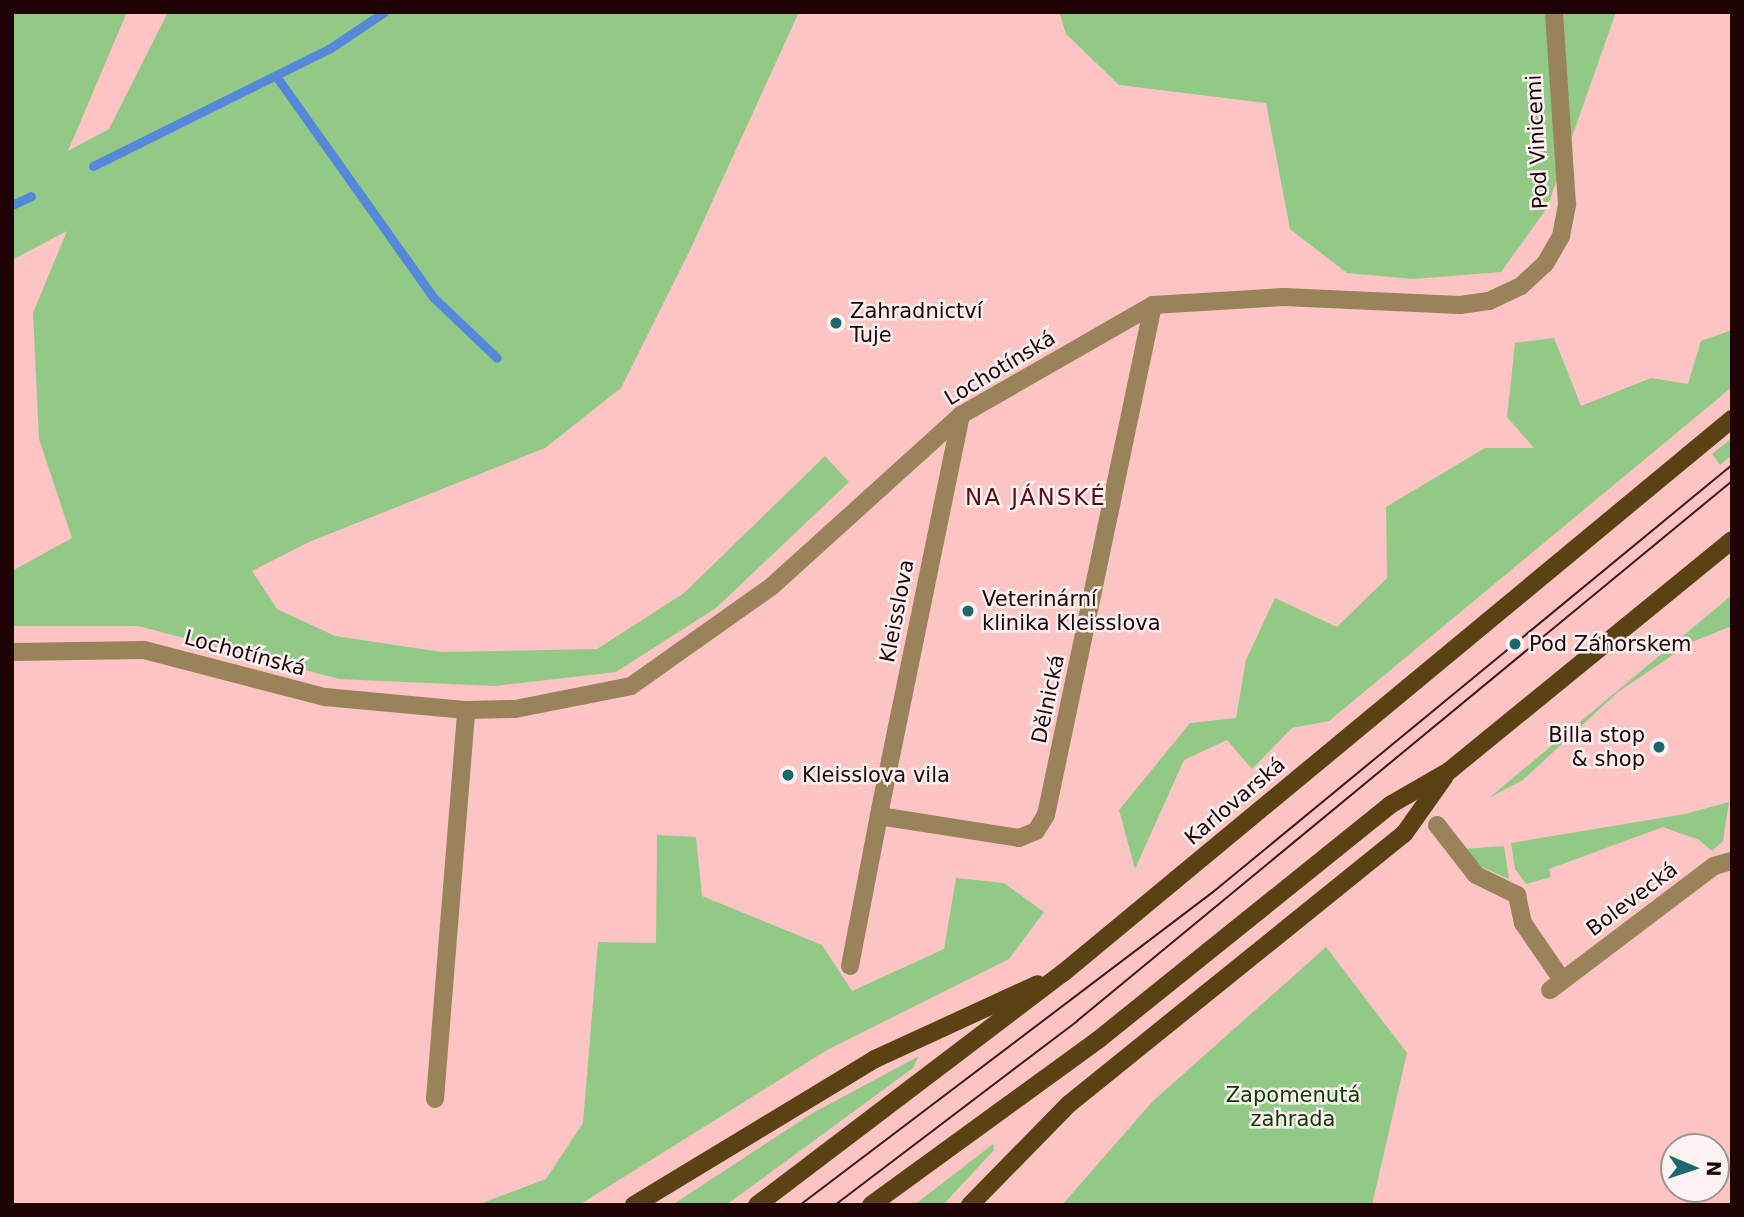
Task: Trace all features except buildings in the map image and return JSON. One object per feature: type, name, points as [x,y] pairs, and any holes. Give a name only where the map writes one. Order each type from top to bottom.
[{"type":"main road","name":"Karlovarská","points":[[757,1205],[1063,973],[1732,419]]},
{"type":"main road","points":[[871,1205],[1098,1040],[1390,804],[1449,771],[1732,540]]},
{"type":"main road","points":[[970,1205],[1069,1104],[1404,834],[1449,771]]},
{"type":"main road","points":[[634,1205],[864,1065],[944,1024],[1063,973]]},
{"type":"street","name":"Pod Vinicemi","points":[[1545,264],[1561,236],[1567,204],[1554,12]]},
{"type":"street","name":"Lochotínská","points":[[12,652],[144,650],[325,697],[466,710],[514,709],[631,686],[772,586],[961,415],[1153,305],[1284,297],[1460,306],[1489,301],[1521,286],[1545,264]]},
{"type":"street","name":"Dělnická","points":[[879,816],[1019,838],[1036,831],[1046,815],[1153,305]]},
{"type":"street","name":"Kleisslova","points":[[850,966],[961,415]]},
{"type":"street","points":[[435,1099],[466,710]]},
{"type":"street","name":"Bolevecká","points":[[1437,825],[1476,875],[1517,895],[1522,923],[1556,985],[1714,866],[1732,861]]},
{"type":"green space","points":[[12,12],[127,12],[68,151],[109,129],[168,12],[799,12],[691,248],[621,388],[545,448],[309,542],[252,571],[277,609],[335,636],[442,652],[597,649],[684,593],[825,456],[849,482],[716,608],[616,672],[494,686],[339,679],[138,626],[12,626],[12,571],[72,538],[39,439],[33,313],[67,231],[12,260]]},
{"type":"green space","points":[[1059,12],[1616,12],[1547,208],[1501,272],[1413,279],[1347,273],[1290,229],[1266,103],[1119,85],[1066,34]]},
{"type":"green space","points":[[1732,330],[1732,387],[1329,721],[1292,728],[1252,769],[1227,740],[1184,760],[1135,869],[1119,810],[1190,723],[1236,718],[1246,660],[1275,598],[1337,627],[1387,578],[1386,507],[1485,448],[1534,448],[1507,417],[1515,343],[1554,338],[1581,406],[1651,378],[1688,384],[1701,341]]},
{"type":"green space","points":[[1732,438],[1732,455],[1720,465],[1712,454]]},
{"type":"green space","points":[[1732,595],[1732,626],[1692,642],[1618,692],[1523,780],[1489,798]]},
{"type":"green space","points":[[1729,802],[1723,841],[1712,851],[1699,840],[1663,827],[1549,869],[1551,877],[1526,884],[1515,869],[1511,843],[1685,814]]},
{"type":"green space","points":[[657,835],[696,837],[702,896],[822,945],[852,991],[944,949],[956,878],[1004,883],[1044,912],[1009,959],[827,1050],[579,1205],[477,1205],[546,1179],[583,1123],[598,942],[656,943]]},
{"type":"green space","points":[[1504,846],[1509,879],[1475,864],[1463,849]]},
{"type":"green space","name":"Zapomenutá zahrada","points":[[1326,947],[1407,1053],[1372,1205],[1062,1205],[1152,1102]]},
{"type":"green space","points":[[919,1056],[913,1068],[726,1205],[672,1205],[811,1114]]},
{"type":"green space","points":[[993,1144],[994,1150],[943,1205],[914,1205]]},
{"type":"waterway","points":[[93,166],[329,49],[384,12]]},
{"type":"waterway","points":[[276,76],[433,297],[497,358]]},
{"type":"waterway","points":[[12,205],[31,196]]},
{"type":"tram line","points":[[800,1205],[1213,892],[1732,465]]},
{"type":"tram line","points":[[835,1205],[1077,1021],[1732,481]]},
{"type":"place","name":"Zahradnictví Tuje","points":[[836,323]]},
{"type":"place","name":"Veterinární klinika Kleisslova","points":[[968,611]]},
{"type":"place","name":"Pod Záhorskem","points":[[1515,644]]},
{"type":"place","name":"Billa stop & shop","points":[[1659,747]]},
{"type":"place","name":"Kleisslova vila","points":[[788,775]]},
{"type":"district","name":"NA JÁNSKÉ","points":[[1036,497]]}]
